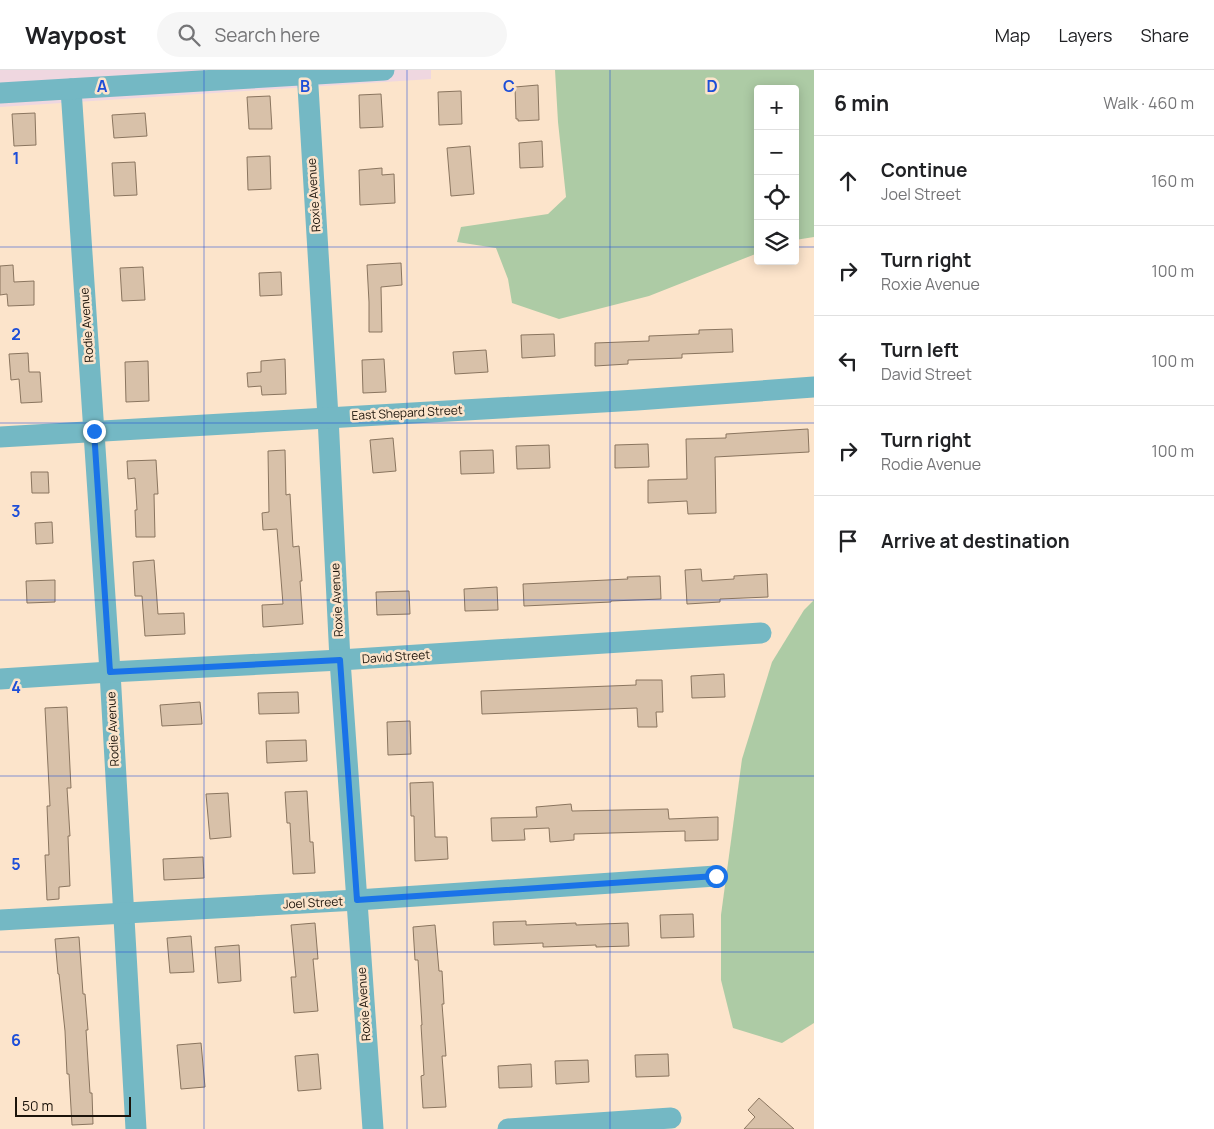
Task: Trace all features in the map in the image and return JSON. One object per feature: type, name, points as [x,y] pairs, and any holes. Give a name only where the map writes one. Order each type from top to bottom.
[{"type":"street","points":[[0,94],[307,72],[384,70]]},
{"type":"street","name":"Roxie Avenue","points":[[307,72],[328,417],[340,660],[373,1129]]},
{"type":"street","name":"Rodie Avenue","points":[[71,89],[110,672],[136,1129]]},
{"type":"street","name":"East Shepard Street","points":[[0,437],[814,388]]},
{"type":"street","name":"David Street","points":[[0,679],[340,660],[762,633]]},
{"type":"street","name":"Joel Street","points":[[0,920],[357,900],[716,876]]},
{"type":"street","points":[[508,1129],[671,1118]]},
{"type":"shaded area","points":[[0,70],[431,70],[431,79],[0,107]]},
{"type":"green space","points":[[555,70],[814,70],[814,237],[799,239],[799,85],[754,85],[754,255],[649,296],[559,319],[512,303],[508,279],[496,248],[457,242],[461,227],[548,214],[566,197]]},
{"type":"green space","points":[[814,600],[814,1023],[782,1043],[733,1028],[721,980],[721,915],[742,759],[772,662],[804,610]]},
{"type":"building","points":[[538,85],[539,120],[518,121],[516,119],[515,87]]},
{"type":"building","points":[[461,91],[462,124],[439,125],[438,92]]},
{"type":"building","points":[[381,94],[383,127],[360,128],[359,95]]},
{"type":"building","points":[[270,96],[272,129],[249,129],[247,97]]},
{"type":"building","points":[[35,113],[36,145],[14,146],[12,114]]},
{"type":"building","points":[[145,113],[147,136],[114,138],[112,115]]},
{"type":"building","points":[[542,141],[543,167],[520,168],[519,143]]},
{"type":"building","points":[[470,146],[474,194],[451,196],[447,148]]},
{"type":"building","points":[[270,156],[271,189],[248,190],[247,157]]},
{"type":"building","points":[[135,162],[137,195],[114,196],[112,163]]},
{"type":"building","points":[[382,168],[382,175],[394,174],[395,203],[360,205],[359,170]]},
{"type":"building","points":[[401,263],[402,285],[381,287],[382,332],[369,332],[367,265]]},
{"type":"building","points":[[13,265],[14,282],[34,281],[34,305],[8,306],[7,294],[0,295],[0,266]]},
{"type":"building","points":[[143,267],[145,300],[122,301],[120,268]]},
{"type":"building","points":[[281,272],[282,295],[260,296],[259,273]]},
{"type":"building","points":[[732,329],[733,352],[682,354],[682,358],[628,360],[628,364],[595,366],[595,343],[649,341],[649,336],[699,334],[699,330]]},
{"type":"building","points":[[554,334],[555,356],[522,358],[521,335]]},
{"type":"building","points":[[486,350],[488,372],[455,374],[453,352]]},
{"type":"building","points":[[28,353],[29,372],[40,372],[42,402],[21,403],[19,379],[11,380],[9,354]]},
{"type":"building","points":[[285,359],[286,394],[262,395],[261,386],[248,387],[247,373],[261,372],[261,361]]},
{"type":"building","points":[[384,359],[386,392],[363,393],[362,360]]},
{"type":"building","points":[[148,361],[149,401],[126,402],[125,362]]},
{"type":"building","points":[[808,429],[809,452],[715,457],[716,513],[688,514],[687,501],[648,503],[648,480],[687,479],[686,439],[726,438],[726,434]]},
{"type":"building","points":[[393,438],[396,471],[373,473],[370,440]]},
{"type":"building","points":[[648,444],[649,467],[615,468],[615,445]]},
{"type":"building","points":[[549,445],[550,468],[517,469],[516,446]]},
{"type":"building","points":[[285,450],[286,495],[290,494],[293,547],[299,546],[303,624],[263,627],[262,605],[283,604],[277,529],[263,530],[262,513],[269,512],[268,451]]},
{"type":"building","points":[[493,450],[494,473],[461,474],[460,451]]},
{"type":"building","points":[[156,460],[158,494],[154,494],[155,537],[136,537],[135,478],[128,479],[127,461]]},
{"type":"building","points":[[31,472],[48,472],[49,493],[32,493]]},
{"type":"building","points":[[52,522],[53,543],[36,544],[35,523]]},
{"type":"building","points":[[154,560],[158,614],[184,613],[185,634],[145,636],[142,596],[135,596],[133,562]]},
{"type":"building","points":[[701,569],[702,581],[734,579],[734,576],[767,574],[768,597],[720,599],[720,602],[687,604],[685,570]]},
{"type":"building","points":[[660,576],[661,599],[524,606],[523,584]]},
{"type":"building","points":[[55,580],[55,602],[27,603],[26,581]]},
{"type":"building","points":[[497,587],[498,610],[465,611],[464,589]]},
{"type":"building","points":[[409,591],[410,614],[377,615],[376,592]]},
{"type":"building","points":[[724,674],[725,697],[692,698],[691,676]]},
{"type":"building","points":[[636,680],[662,680],[663,712],[656,712],[657,727],[638,727],[637,708],[482,714],[481,691],[636,685]]},
{"type":"building","points":[[298,692],[299,713],[259,714],[258,693]]},
{"type":"building","points":[[200,702],[202,724],[162,726],[160,705]]},
{"type":"building","points":[[67,707],[71,788],[67,788],[70,836],[68,836],[70,886],[59,887],[59,899],[47,900],[45,855],[49,855],[47,806],[50,806],[45,708]]},
{"type":"building","points":[[410,721],[411,754],[388,755],[387,722]]},
{"type":"building","points":[[306,740],[307,761],[267,763],[266,741]]},
{"type":"building","points":[[433,782],[435,837],[447,837],[448,859],[415,861],[414,816],[411,816],[410,783]]},
{"type":"building","points":[[307,791],[310,842],[313,842],[315,873],[293,874],[290,823],[287,823],[285,792]]},
{"type":"building","points":[[228,793],[231,837],[210,839],[206,794]]},
{"type":"building","points":[[571,804],[572,811],[668,809],[669,819],[718,817],[718,840],[685,841],[685,831],[574,834],[574,840],[550,842],[549,828],[524,829],[525,840],[492,841],[491,818],[537,817],[536,807]]},
{"type":"building","points":[[203,857],[204,878],[164,880],[163,859]]},
{"type":"building","points":[[693,914],[694,937],[661,938],[660,915]]},
{"type":"building","points":[[526,921],[526,925],[628,923],[629,946],[543,947],[543,943],[494,945],[493,922]]},
{"type":"building","points":[[315,923],[318,959],[313,959],[318,1011],[294,1013],[291,977],[296,977],[291,925]]},
{"type":"building","points":[[435,925],[439,971],[442,971],[444,1004],[442,1004],[446,1056],[442,1056],[446,1107],[423,1108],[421,1076],[424,1075],[422,1025],[418,960],[415,960],[413,927]]},
{"type":"building","points":[[191,936],[194,972],[170,973],[167,938]]},
{"type":"building","points":[[79,937],[83,994],[85,994],[88,1030],[86,1030],[93,1124],[72,1125],[69,1074],[67,1074],[65,1031],[55,939]]},
{"type":"building","points":[[239,945],[241,981],[218,983],[215,947]]},
{"type":"building","points":[[201,1043],[205,1087],[181,1089],[177,1045]]},
{"type":"building","points":[[318,1054],[321,1089],[298,1091],[295,1056]]},
{"type":"building","points":[[668,1054],[669,1076],[636,1077],[635,1055]]},
{"type":"building","points":[[588,1060],[589,1082],[556,1084],[555,1061]]},
{"type":"building","points":[[531,1064],[532,1087],[499,1088],[498,1066]]},
{"type":"building","points":[[759,1098],[794,1129],[744,1129],[755,1117],[748,1110]]},
{"type":"route","points":[[94,431],[110,672],[340,660],[357,900],[716,876]]}]
